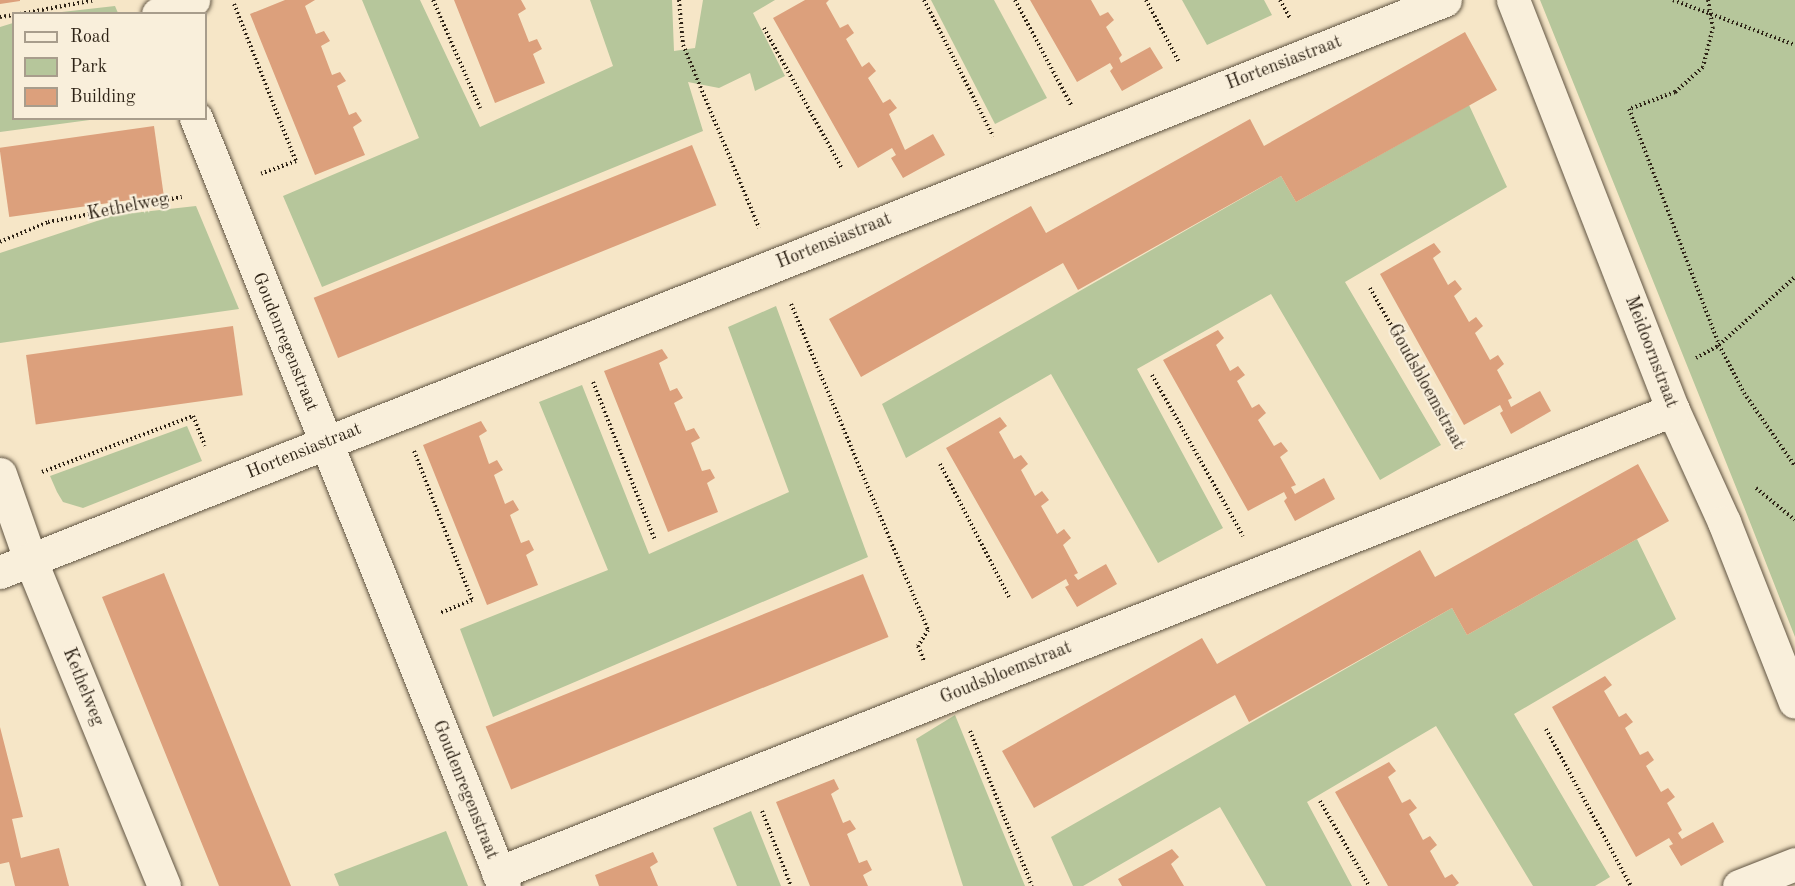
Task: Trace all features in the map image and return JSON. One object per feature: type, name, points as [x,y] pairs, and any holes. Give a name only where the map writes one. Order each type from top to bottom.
[{"type":"street","points":[[161,12],[193,0]]},
{"type":"street","name":"Hortensiastraat","points":[[0,572],[220,486],[399,412],[1445,0]]},
{"type":"street","name":"Meidoornstraat","points":[[1513,0],[1673,410],[1724,522],[1795,702]]},
{"type":"street","name":"Goudenregenstraat","points":[[197,120],[501,880]]},
{"type":"street","name":"Goudsbloemstraat","points":[[501,880],[748,775],[1673,410]]},
{"type":"street","name":"Kethelweg","points":[[3,481],[30,559],[164,886]]},
{"type":"street","points":[[1739,886],[1795,864]]},
{"type":"path","points":[[31,12],[95,0]]},
{"type":"path","points":[[224,189],[296,160],[232,0]]},
{"type":"path","points":[[433,0],[480,108]]},
{"type":"path","points":[[679,0],[683,45],[928,630],[918,646],[936,691],[955,694],[1032,886]]},
{"type":"path","points":[[924,0],[996,142]]},
{"type":"path","points":[[1015,0],[1089,139]]},
{"type":"path","points":[[1146,0],[1182,68]]},
{"type":"path","points":[[1673,0],[1795,45]]},
{"type":"path","points":[[1708,0],[1713,27],[1703,67],[1675,92],[1629,109],[1719,345],[1744,393],[1795,466]]},
{"type":"path","points":[[764,28],[842,169]]},
{"type":"path","name":"Kethelweg","points":[[0,242],[48,222],[224,189]]},
{"type":"path","points":[[1661,378],[1719,345],[1795,277]]},
{"type":"path","name":"Goudsbloemstraat","points":[[1370,288],[1482,486]]},
{"type":"path","points":[[578,343],[654,538]]},
{"type":"path","points":[[1152,375],[1264,572]]},
{"type":"path","points":[[399,412],[472,600],[400,628]]},
{"type":"path","points":[[3,481],[193,416],[220,486]]},
{"type":"path","points":[[940,464],[1009,597]]},
{"type":"path","points":[[1546,729],[1631,886]]},
{"type":"path","points":[[748,775],[791,886]]},
{"type":"path","points":[[1320,801],[1369,886]]},
{"type":"green space","points":[[362,0],[420,0],[480,127],[613,66],[590,0],[672,0],[674,51],[695,48],[703,0],[775,0],[753,13],[785,76],[755,91],[750,73],[719,88],[688,82],[703,131],[322,287],[283,196],[419,138]]},
{"type":"green space","points":[[931,0],[994,0],[1047,98],[995,124]]},
{"type":"green space","points":[[1182,0],[1264,0],[1272,15],[1207,45]]},
{"type":"green space","points":[[1540,0],[1795,0],[1795,637],[1744,507]]},
{"type":"green space","points":[[115,6],[118,12],[62,12]]},
{"type":"green space","points":[[12,23],[12,120],[90,120],[0,132],[0,27]]},
{"type":"green space","points":[[1469,105],[1507,187],[1345,282],[1441,445],[1380,480],[1271,294],[1137,369],[1223,528],[1158,563],[1051,374],[906,458],[882,404],[1281,176],[1296,202]]},
{"type":"green space","points":[[196,206],[239,309],[0,343],[0,253],[115,215]]},
{"type":"green space","points":[[776,306],[868,557],[493,717],[460,629],[608,570],[539,402],[582,385],[649,554],[789,492],[728,327]]},
{"type":"green space","points":[[187,426],[202,461],[83,508],[63,502],[50,476]]},
{"type":"green space","points":[[1637,539],[1676,619],[1514,714],[1610,877],[1595,886],[1533,886],[1436,726],[1307,802],[1352,886],[1266,886],[1220,807],[1083,886],[1073,886],[1051,837],[1452,608],[1467,635]]},
{"type":"green space","points":[[955,715],[1025,886],[963,886],[916,739]]},
{"type":"green space","points":[[751,811],[781,886],[737,886],[713,828]]},
{"type":"green space","points":[[446,831],[468,886],[339,886],[334,874]]},
{"type":"building","points":[[0,0],[20,0],[20,1],[0,4]]},
{"type":"building","points":[[285,0],[315,0],[305,6],[316,34],[324,31],[330,41],[321,46],[332,75],[340,72],[346,81],[337,86],[349,115],[356,112],[362,121],[353,127],[365,155],[315,175],[250,14]]},
{"type":"building","points":[[454,0],[521,0],[526,9],[518,14],[529,42],[537,39],[542,49],[533,54],[545,83],[495,103]]},
{"type":"building","points":[[805,0],[829,0],[826,3],[840,28],[848,24],[854,33],[846,39],[862,67],[869,62],[876,71],[868,78],[883,103],[890,99],[897,108],[889,114],[905,150],[933,134],[945,155],[903,178],[891,158],[896,155],[892,148],[858,168],[773,18]]},
{"type":"building","points":[[1030,0],[1091,0],[1100,16],[1108,12],[1114,20],[1106,27],[1122,55],[1119,58],[1121,63],[1150,47],[1163,68],[1122,91],[1110,71],[1113,68],[1110,63],[1077,82]]},
{"type":"building","points":[[1465,32],[1497,90],[1296,202],[1281,176],[1078,290],[1063,263],[861,377],[829,319],[1031,206],[1046,233],[1250,119],[1264,146]]},
{"type":"building","points":[[154,126],[164,195],[9,217],[0,148]]},
{"type":"building","points":[[692,145],[716,205],[338,358],[314,298]]},
{"type":"building","points":[[1434,243],[1441,252],[1433,258],[1448,285],[1455,280],[1462,289],[1454,296],[1469,322],[1476,317],[1483,326],[1475,333],[1490,360],[1498,355],[1504,364],[1497,370],[1512,398],[1508,400],[1511,407],[1540,391],[1551,411],[1511,434],[1500,413],[1503,411],[1500,405],[1464,425],[1380,274]]},
{"type":"building","points":[[233,326],[243,395],[36,424],[26,355]]},
{"type":"building","points":[[1218,330],[1224,338],[1216,345],[1230,371],[1238,366],[1245,375],[1237,381],[1252,408],[1259,404],[1266,413],[1258,420],[1274,446],[1281,442],[1288,451],[1280,457],[1296,485],[1291,487],[1295,494],[1324,478],[1335,499],[1295,521],[1284,501],[1287,498],[1284,492],[1248,511],[1163,360]]},
{"type":"building","points":[[662,349],[668,358],[659,363],[670,391],[677,388],[683,398],[674,403],[686,431],[694,428],[700,438],[691,443],[702,471],[710,469],[715,478],[707,483],[718,512],[668,532],[604,371]]},
{"type":"building","points":[[1000,417],[1007,426],[999,432],[1014,459],[1021,455],[1028,464],[1021,470],[1035,496],[1042,491],[1049,500],[1041,506],[1057,534],[1064,529],[1071,538],[1063,545],[1078,573],[1074,575],[1078,580],[1106,564],[1117,584],[1077,607],[1065,587],[1069,585],[1066,579],[1032,599],[946,448]]},
{"type":"building","points":[[481,421],[487,431],[479,436],[489,464],[497,460],[503,470],[494,475],[505,504],[513,500],[519,510],[510,515],[521,543],[529,540],[534,550],[526,555],[538,585],[487,605],[423,445]]},
{"type":"building","points":[[1638,464],[1669,521],[1467,635],[1452,608],[1249,722],[1235,695],[1034,808],[1002,751],[1202,638],[1217,664],[1420,550],[1435,577]]},
{"type":"building","points":[[164,573],[291,886],[219,886],[102,597]]},
{"type":"building","points":[[863,574],[888,637],[511,790],[486,726]]},
{"type":"building","points":[[1605,676],[1612,685],[1604,691],[1619,717],[1626,713],[1633,722],[1625,728],[1640,755],[1648,751],[1654,760],[1646,766],[1661,792],[1668,788],[1675,797],[1667,803],[1682,830],[1678,833],[1682,839],[1713,822],[1724,842],[1681,866],[1669,846],[1673,844],[1669,838],[1636,857],[1552,707]]},
{"type":"building","points":[[0,727],[23,817],[12,819],[21,858],[59,848],[69,886],[15,886],[9,862],[0,864]]},
{"type":"building","points":[[1389,762],[1396,771],[1388,777],[1402,803],[1410,799],[1417,808],[1409,814],[1423,840],[1430,836],[1437,845],[1430,851],[1445,878],[1452,874],[1459,883],[1455,886],[1388,886],[1335,792]]},
{"type":"building","points":[[834,779],[839,789],[831,794],[843,823],[850,820],[856,829],[847,834],[859,863],[867,860],[872,870],[863,875],[868,886],[810,886],[776,802]]},
{"type":"building","points":[[1172,849],[1179,857],[1171,864],[1184,886],[1122,886],[1118,879]]},
{"type":"building","points":[[653,852],[658,862],[650,867],[658,886],[599,886],[595,875]]}]
